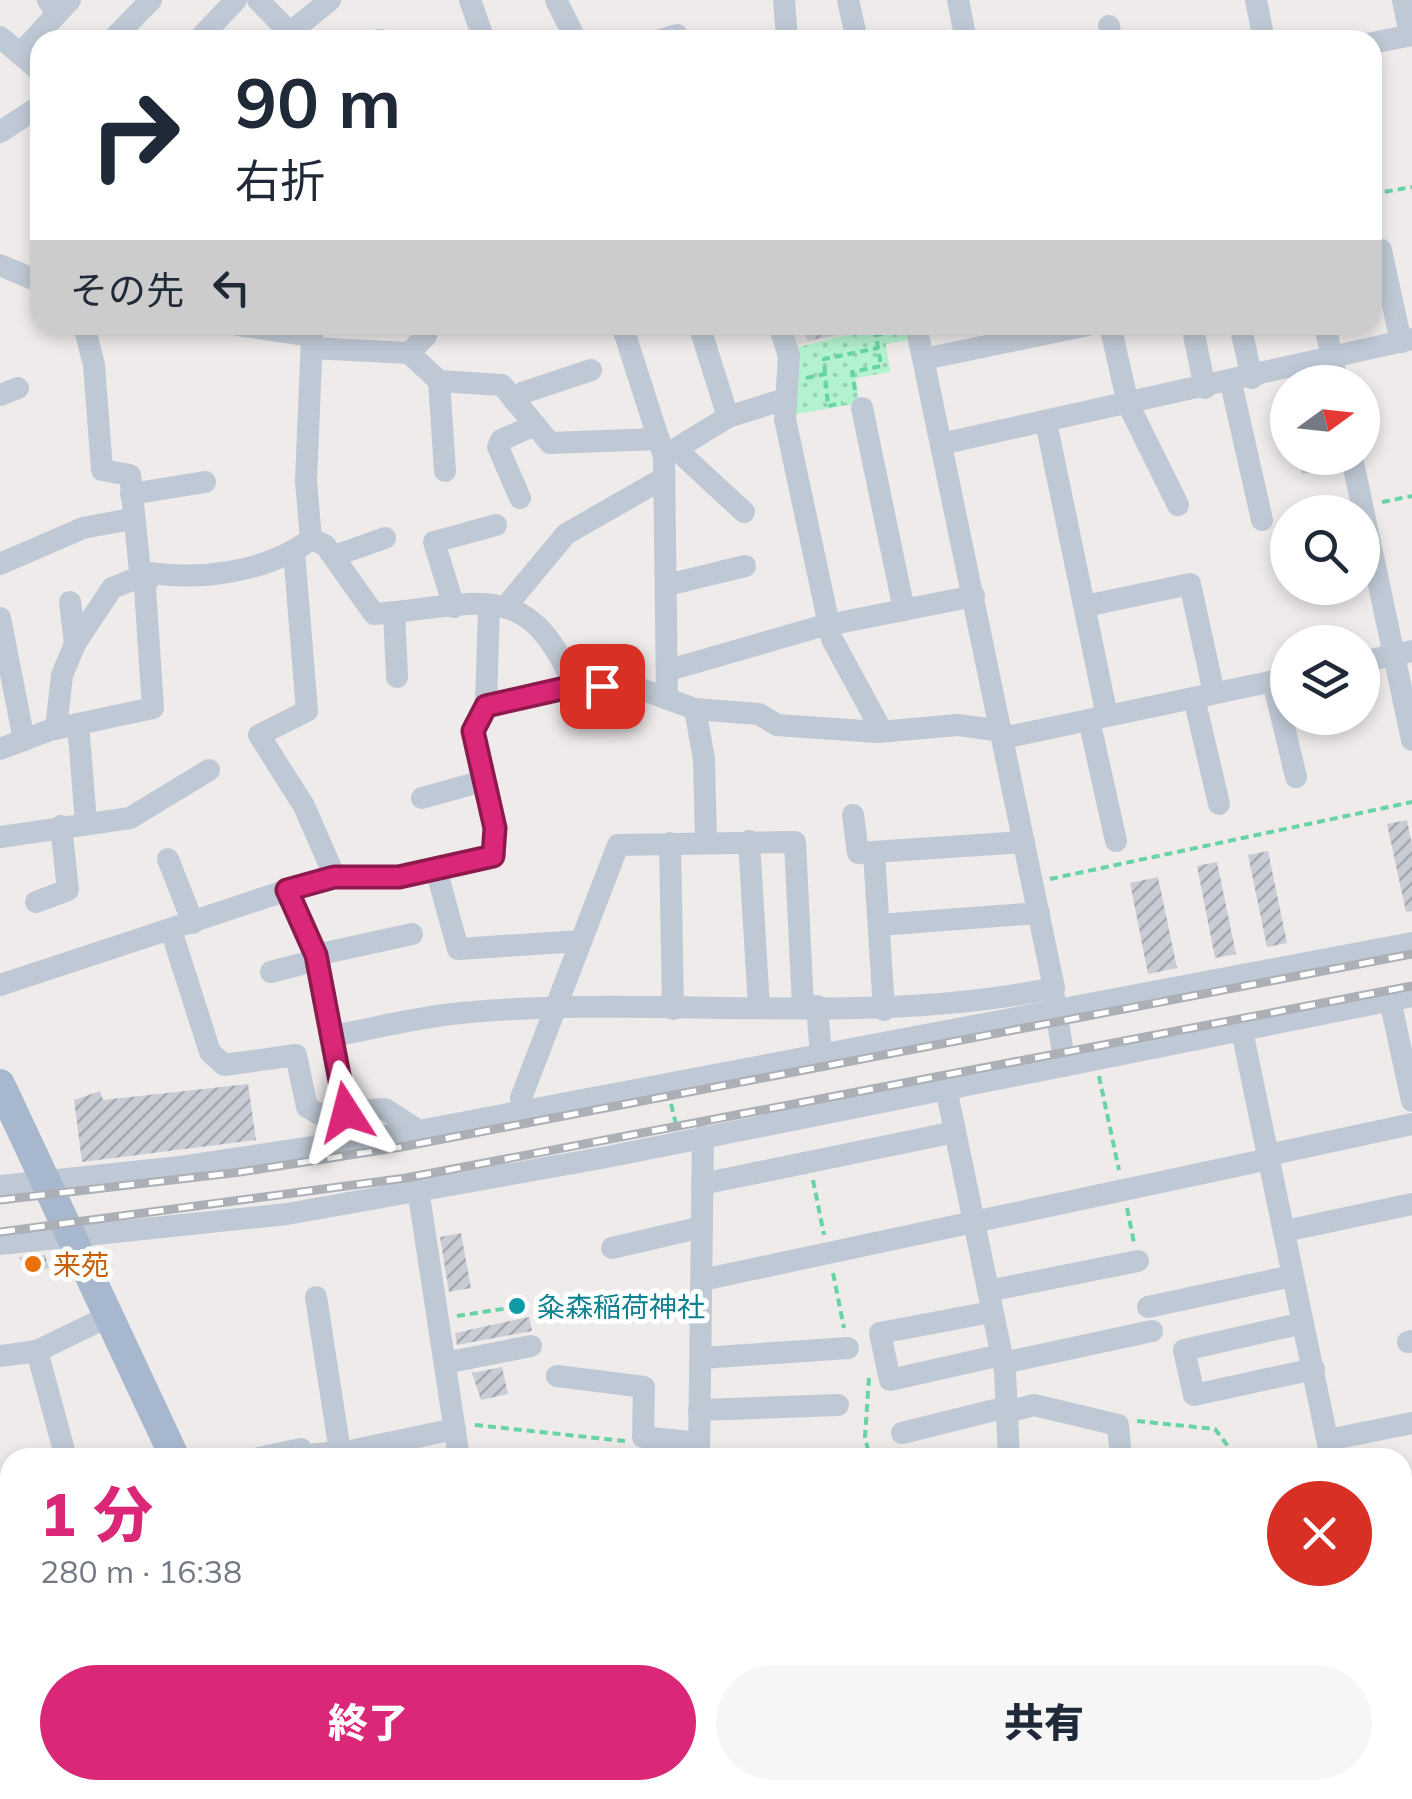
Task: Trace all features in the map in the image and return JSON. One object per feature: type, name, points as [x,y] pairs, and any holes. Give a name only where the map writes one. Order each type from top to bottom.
[{"type":"main road","points":[[0,1084],[170,1448]]},
{"type":"street","points":[[122,30],[151,0]]},
{"type":"street","points":[[208,30],[236,0]]},
{"type":"street","points":[[258,0],[283,30]]},
{"type":"street","points":[[297,30],[330,0]]},
{"type":"street","points":[[470,0],[480,30]]},
{"type":"street","points":[[784,0],[786,30]]},
{"type":"street","points":[[958,0],[964,30]]},
{"type":"street","points":[[1256,0],[1262,30]]},
{"type":"street","points":[[1382,41],[1411,35],[1403,0]]},
{"type":"street","points":[[565,2],[573,30]]},
{"type":"street","points":[[856,2],[856,30]]},
{"type":"street","points":[[39,30],[58,5]]},
{"type":"street","points":[[0,37],[30,62]]},
{"type":"street","points":[[20,54],[30,41]]},
{"type":"street","points":[[0,132],[30,112]]},
{"type":"street","points":[[1348,365],[1406,340],[1382,254]]},
{"type":"street","points":[[0,265],[30,278]]},
{"type":"street","points":[[86,335],[94,365],[102,470],[130,475],[136,567],[150,573],[216,574],[303,546],[326,544],[374,614],[498,605],[550,634],[574,686]]},
{"type":"street","points":[[305,335],[312,336],[303,546],[306,711],[259,736],[304,806],[334,877]]},
{"type":"street","points":[[409,353],[426,335]]},
{"type":"street","points":[[625,335],[665,456],[667,699]]},
{"type":"street","points":[[701,335],[728,417]]},
{"type":"street","points":[[782,335],[789,356],[786,390],[828,624],[832,640],[878,724],[878,732]]},
{"type":"street","points":[[919,335],[1039,913],[1065,1066]]},
{"type":"street","points":[[924,359],[1040,335]]},
{"type":"street","points":[[1112,335],[1128,404],[1178,505]]},
{"type":"street","points":[[1194,335],[1205,388]]},
{"type":"street","points":[[1240,335],[1242,380],[1262,520]]},
{"type":"street","points":[[1327,335],[1333,365]]},
{"type":"street","points":[[312,348],[409,353],[439,381],[502,384],[550,442],[665,456],[744,512]]},
{"type":"street","points":[[514,400],[522,392],[591,370]]},
{"type":"street","points":[[942,444],[1270,377]]},
{"type":"street","points":[[439,381],[446,471]]},
{"type":"street","points":[[0,985],[334,877],[399,877],[493,856],[495,828],[473,731],[486,706],[498,605],[566,534],[665,456],[728,417],[786,390]]},
{"type":"street","points":[[862,408],[904,610]]},
{"type":"street","points":[[1046,422],[1085,606],[1116,842]]},
{"type":"street","points":[[520,498],[498,447],[501,440],[536,425]]},
{"type":"street","points":[[130,494],[205,482]]},
{"type":"street","points":[[0,564],[83,528],[131,519]]},
{"type":"street","points":[[454,607],[434,542],[496,525]]},
{"type":"street","points":[[334,556],[385,538]]},
{"type":"street","points":[[666,585],[745,566]]},
{"type":"street","points":[[1380,571],[1403,653],[1412,740]]},
{"type":"street","points":[[86,822],[67,726],[62,676],[75,644],[112,588],[150,573]]},
{"type":"street","points":[[0,748],[67,726],[153,708],[145,588],[150,573]]},
{"type":"street","points":[[1085,606],[1190,584],[1218,804]]},
{"type":"street","points":[[669,670],[828,624],[974,596]]},
{"type":"street","points":[[70,602],[75,644]]},
{"type":"street","points":[[394,612],[396,677]]},
{"type":"street","points":[[0,618],[24,740]]},
{"type":"street","points":[[486,706],[574,686],[630,685],[695,709],[759,714],[777,725],[878,732],[958,725],[1002,734],[1270,682]]},
{"type":"street","points":[[695,709],[704,759],[706,842]]},
{"type":"street","points":[[1289,735],[1296,777]]},
{"type":"street","points":[[0,837],[130,818],[209,770]]},
{"type":"street","points":[[422,798],[484,781]]},
{"type":"street","points":[[853,815],[854,850],[874,853],[1024,842]]},
{"type":"street","points":[[36,902],[68,890],[62,826]]},
{"type":"street","points":[[749,841],[759,1008]]},
{"type":"street","points":[[524,1112],[521,1098],[618,845],[795,842],[810,1006],[820,1043]]},
{"type":"street","points":[[670,843],[673,1009]]},
{"type":"street","points":[[874,853],[884,1010]]},
{"type":"street","points":[[168,858],[210,1052],[224,1066],[296,1055],[307,1108],[319,1114],[384,1109],[419,1131]]},
{"type":"street","points":[[436,869],[458,949],[581,941]]},
{"type":"street","points":[[287,890],[317,958],[353,1141]]},
{"type":"street","points":[[880,926],[1039,913]]},
{"type":"street","points":[[271,972],[412,934]]},
{"type":"street","points":[[0,1186],[419,1131],[1054,1000],[1412,943]]},
{"type":"street","points":[[0,1244],[287,1214],[1401,998],[1412,1101]]},
{"type":"street","points":[[333,1036],[460,1013],[810,1006],[884,1010],[1054,1000]]},
{"type":"street","points":[[1242,1031],[1330,1448]]},
{"type":"street","points":[[946,1088],[1002,1359],[1009,1448]]},
{"type":"street","points":[[702,1280],[974,1224],[1412,1124]]},
{"type":"street","points":[[702,1184],[955,1132]]},
{"type":"street","points":[[699,1448],[703,1136]]},
{"type":"street","points":[[418,1189],[458,1448]]},
{"type":"street","points":[[1285,1231],[1412,1204]]},
{"type":"street","points":[[612,1248],[702,1227]]},
{"type":"street","points":[[1138,1260],[880,1333],[890,1380],[1152,1331]]},
{"type":"street","points":[[1148,1307],[1292,1276]]},
{"type":"street","points":[[316,1297],[346,1448]]},
{"type":"street","points":[[0,1356],[37,1350],[107,1317]]},
{"type":"street","points":[[1304,1324],[1184,1350],[1194,1396],[1314,1370]]},
{"type":"street","points":[[444,1363],[532,1346]]},
{"type":"street","points":[[701,1358],[848,1348]]},
{"type":"street","points":[[37,1350],[63,1448]]},
{"type":"street","points":[[558,1376],[644,1387],[643,1437],[690,1448]]},
{"type":"street","points":[[699,1410],[838,1405]]},
{"type":"street","points":[[902,1433],[1034,1405],[1118,1424],[1120,1448]]},
{"type":"street","points":[[1333,1448],[1412,1423]]},
{"type":"street","points":[[372,1448],[454,1428]]},
{"type":"path","points":[[1382,192],[1412,187]]},
{"type":"path","points":[[876,335],[881,366],[852,372],[856,400],[828,406],[824,359],[878,348]]},
{"type":"path","points":[[786,390],[825,374]]},
{"type":"path","points":[[1380,502],[1412,496]]},
{"type":"path","points":[[1041,881],[1412,802]]},
{"type":"path","points":[[668,1090],[678,1134]]},
{"type":"path","points":[[810,1163],[848,1348],[869,1374],[868,1448]]},
{"type":"path","points":[[438,1320],[509,1308]]},
{"type":"path","points":[[454,1428],[474,1425],[638,1442],[643,1437]]},
{"type":"shaded area","points":[[788,335],[841,335],[791,347]]},
{"type":"green space","points":[[845,335],[913,335],[914,339],[886,344],[890,372],[856,378],[859,403],[791,415],[794,348]]},
{"type":"building","points":[[806,335],[835,335],[807,341]]},
{"type":"building","points":[[1407,820],[1412,845],[1412,911],[1406,912],[1387,824]]},
{"type":"building","points":[[1268,851],[1287,943],[1267,947],[1248,855]]},
{"type":"building","points":[[1217,862],[1236,954],[1215,958],[1197,866]]},
{"type":"building","points":[[1158,877],[1177,968],[1148,974],[1130,883]]},
{"type":"building","points":[[248,1084],[256,1140],[82,1162],[74,1100],[100,1091],[103,1100]]},
{"type":"building","points":[[461,1233],[471,1288],[449,1292],[440,1237]]},
{"type":"building","points":[[45,1255],[49,1268],[26,1275],[19,1257]]},
{"type":"building","points":[[529,1317],[532,1331],[457,1345],[455,1333]]},
{"type":"building","points":[[502,1367],[508,1394],[481,1400],[472,1373]]},
{"type":"railway","points":[[0,1200],[240,1172],[401,1147],[1412,954]]},
{"type":"railway","points":[[0,1232],[406,1178],[1412,986]]},
{"type":"place","name":"来苑","points":[[33,1264]]},
{"type":"place","name":"粂森稲荷神社","points":[[517,1306]]},
{"type":"route","points":[[346,1112],[316,955],[287,890],[334,877],[399,877],[493,856],[495,828],[473,731],[486,706],[574,686],[602,686]]}]
